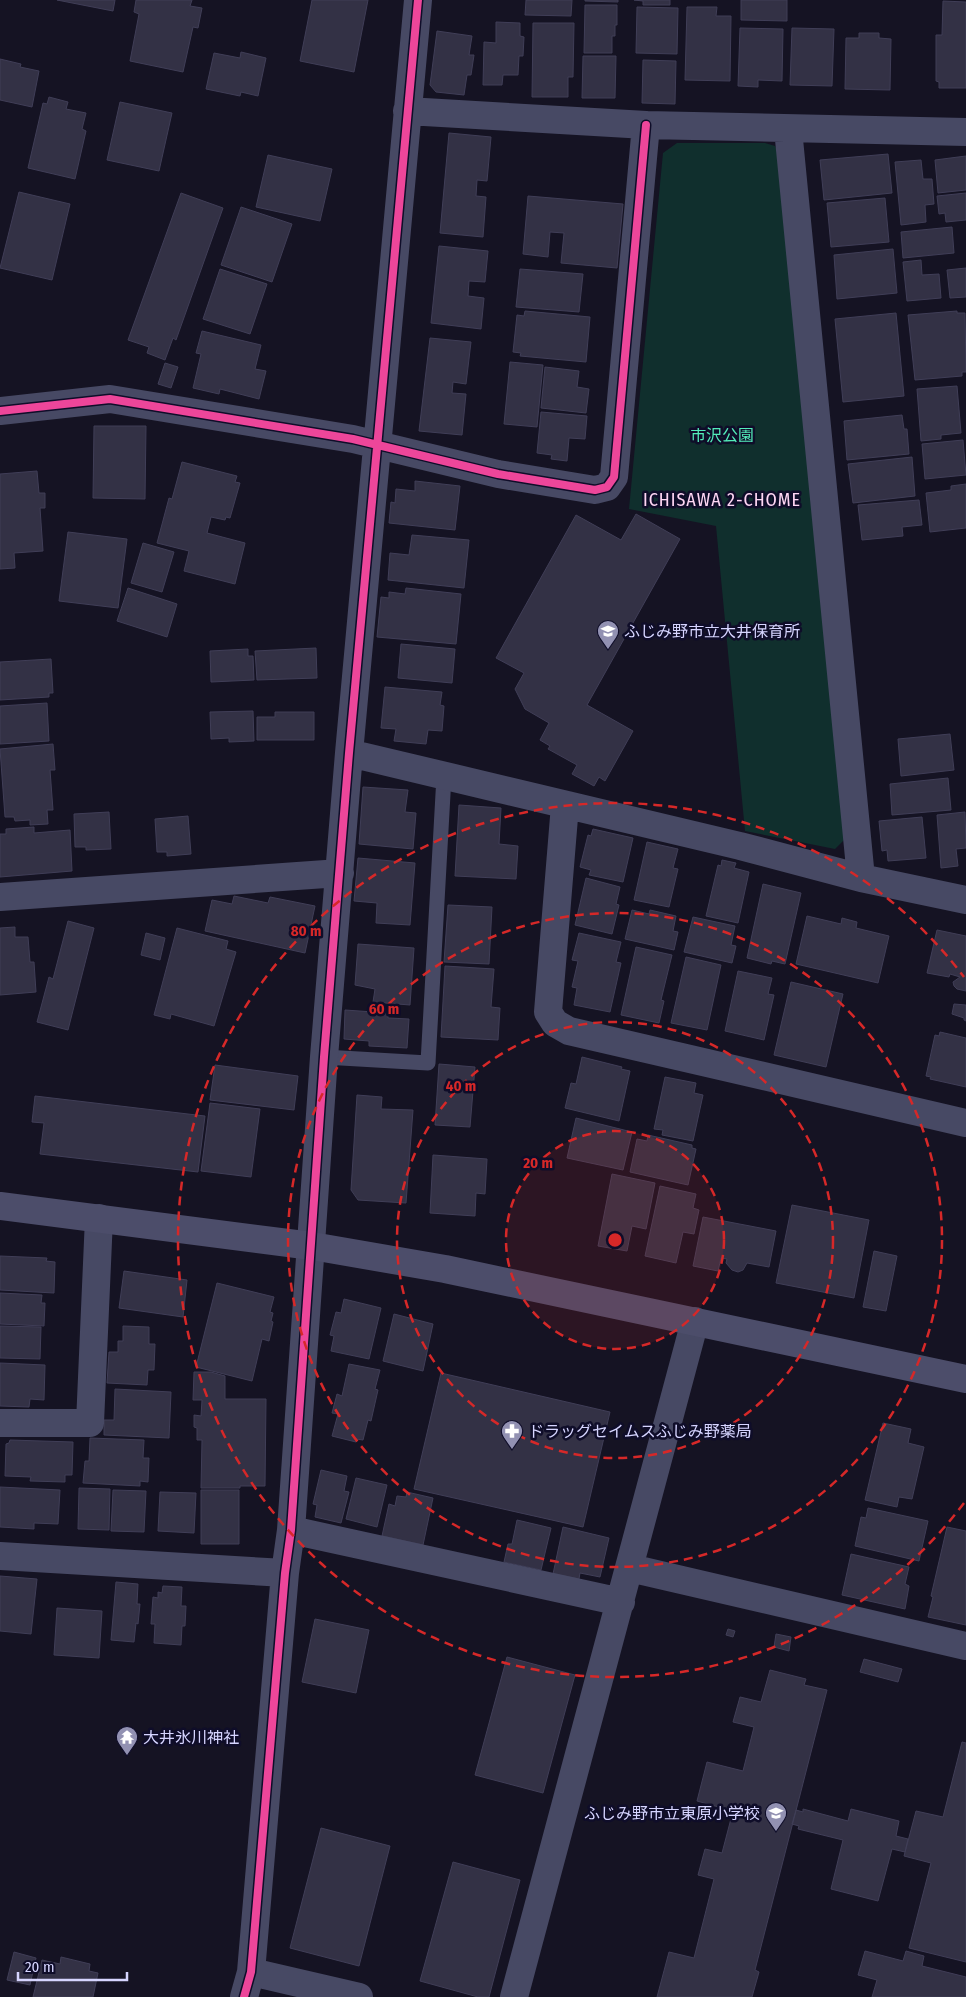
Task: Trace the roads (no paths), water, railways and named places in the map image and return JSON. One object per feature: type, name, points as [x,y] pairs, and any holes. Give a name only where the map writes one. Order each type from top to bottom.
[{"type":"street","points":[[359,1997],[248,1984],[285,1573],[291,1530],[324,1057],[349,753],[418,0]]},
{"type":"street","points":[[407,111],[646,125],[966,132]]},
{"type":"street","points":[[0,411],[110,399],[353,439],[498,474],[595,490],[607,487],[614,477],[646,125]]},
{"type":"street","points":[[788,129],[861,878]]},
{"type":"street","points":[[349,753],[740,846],[861,878],[966,900]]},
{"type":"street","points":[[565,805],[548,1012],[555,1023],[569,1031],[966,1123]]},
{"type":"street","points":[[0,896],[340,873]]},
{"type":"street","points":[[0,1206],[312,1246],[446,1269],[966,1379]]},
{"type":"street","points":[[0,1423],[90,1423],[100,1218]]},
{"type":"street","points":[[514,1997],[695,1321]]},
{"type":"street","points":[[291,1530],[621,1602]]},
{"type":"street","points":[[0,1556],[285,1573]]},
{"type":"street","points":[[630,1568],[966,1646]]},
{"type":"lane","points":[[324,1057],[428,1063],[444,776]]},
{"type":"place","name":"ふじみ野市立大井保育所","points":[[608,650]]},
{"type":"place","name":"ドラッグセイムスふじみ野薬局","points":[[512,1450]]},
{"type":"place","name":"大井氷川神社","points":[[127,1756]]},
{"type":"place","name":"ふじみ野市立東原小学校","points":[[776,1832]]},
{"type":"district","name":"ICHISAWA 2-CHOME","points":[[722,500]]},
{"type":"park label","name":"市沢公園","points":[[722,435]]}]
